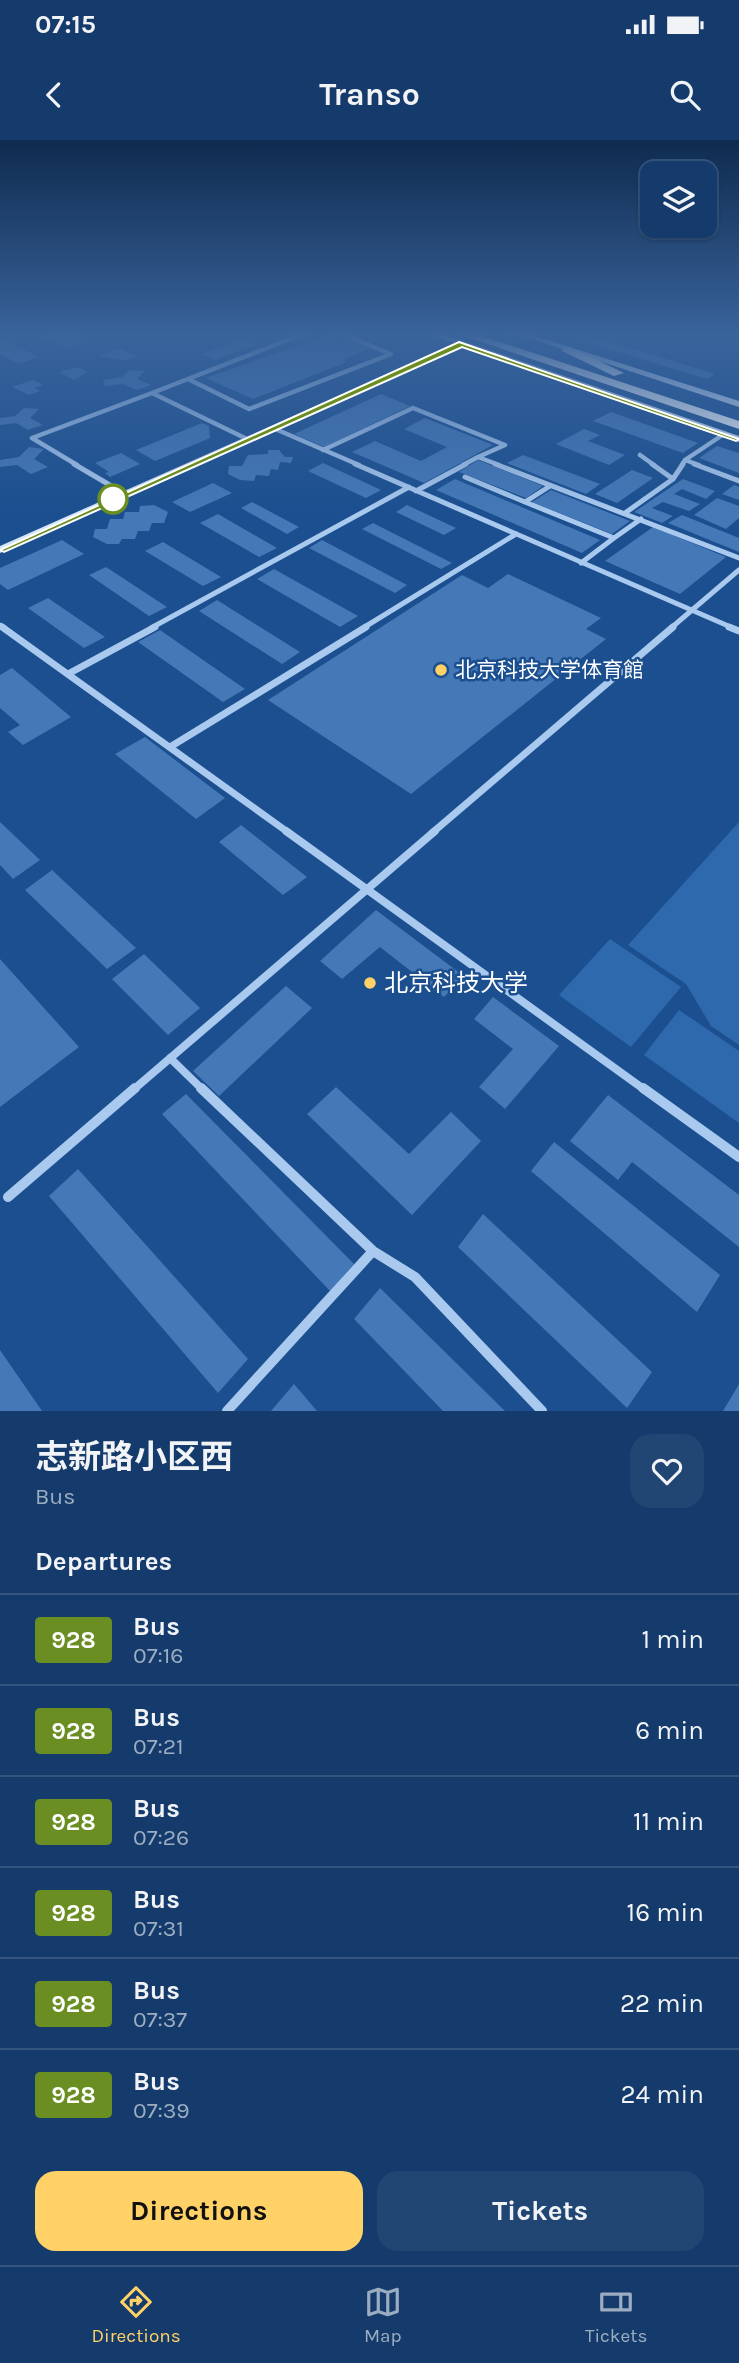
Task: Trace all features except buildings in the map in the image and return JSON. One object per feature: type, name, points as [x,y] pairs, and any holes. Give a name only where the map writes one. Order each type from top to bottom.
[{"type":"highway","points":[[655,393],[739,425]]},
{"type":"highway","points":[[665,393],[739,414]]},
{"type":"street","points":[[125,494],[32,438],[151,393]]},
{"type":"street","points":[[153,393],[247,439]]},
{"type":"street","points":[[217,393],[249,409],[290,393]]},
{"type":"street","points":[[0,550],[347,393]]},
{"type":"street","points":[[604,393],[739,439]]},
{"type":"street","points":[[705,393],[739,404]]},
{"type":"street","points":[[323,450],[413,408],[505,444],[416,491]]},
{"type":"street","points":[[273,428],[739,631]]},
{"type":"street","points":[[625,513],[673,479],[685,460],[724,434]]},
{"type":"street","points":[[640,455],[673,479]]},
{"type":"street","points":[[478,457],[739,558]]},
{"type":"street","points":[[685,460],[739,481]]},
{"type":"street","points":[[465,477],[614,538]]},
{"type":"street","points":[[525,502],[550,486]]},
{"type":"street","points":[[68,674],[409,487]]},
{"type":"street","points":[[581,563],[641,519]]},
{"type":"street","points":[[170,747],[516,534]]},
{"type":"street","points":[[8,1197],[739,570]]},
{"type":"street","points":[[0,625],[739,1157]]},
{"type":"street","points":[[170,1058],[373,1251],[415,1277],[542,1411]]},
{"type":"street","points":[[227,1411],[373,1251]]},
{"type":"shaded area","points":[[739,822],[739,1045],[711,1026],[686,984],[628,945]]},
{"type":"shaded area","points":[[610,939],[681,987],[631,1047],[559,995]]},
{"type":"shaded area","points":[[679,1010],[739,1051],[739,1123],[644,1055]]},
{"type":"bus line","name":"928","points":[[0,550],[351,393]]},
{"type":"bus line","name":"928","points":[[604,393],[739,439]]},
{"type":"place","name":"北京科技大学体育館","points":[[441,670]]},
{"type":"place","name":"北京科技大学","points":[[370,983]]}]
